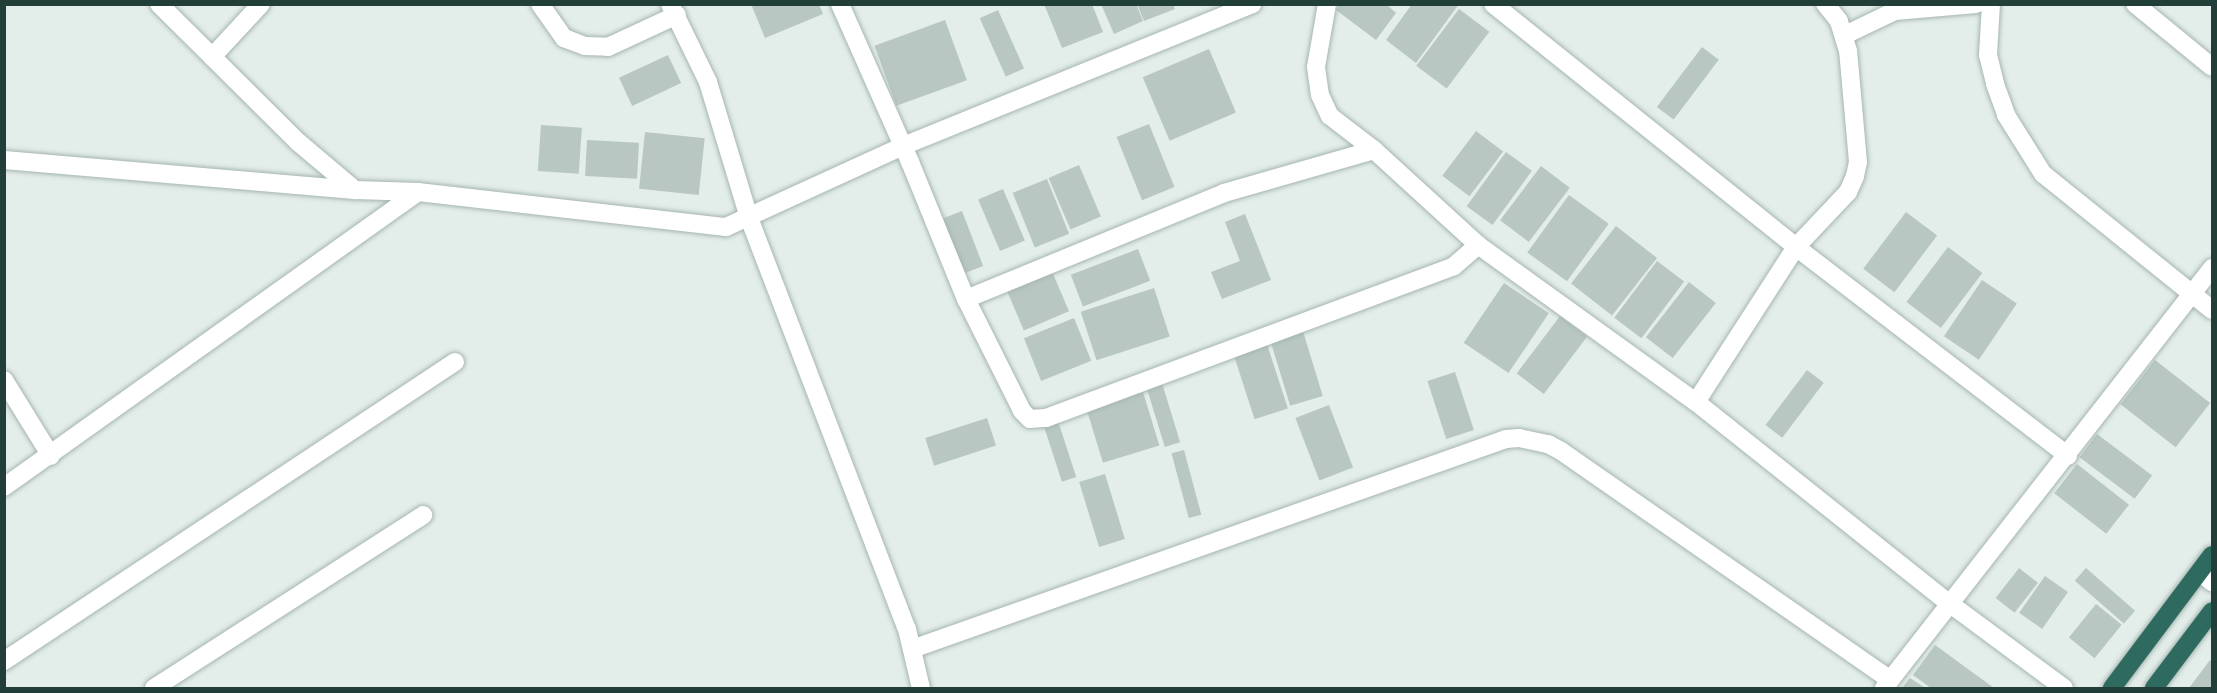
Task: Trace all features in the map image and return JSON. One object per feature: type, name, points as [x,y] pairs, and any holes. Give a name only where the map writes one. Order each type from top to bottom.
[{"type":"highway","points":[[2112,688],[2206,577],[2212,555]]},
{"type":"highway","points":[[2154,688],[2212,611]]},
{"type":"street","points":[[159,4],[298,142],[355,190]]},
{"type":"street","points":[[212,57],[261,4]]},
{"type":"street","points":[[540,4],[564,38],[585,46],[608,47],[674,10],[708,82],[749,218],[874,540],[912,649],[921,688]]},
{"type":"street","points":[[840,4],[903,146],[966,299],[1022,411],[1030,419],[1037,420],[1455,266],[1478,245]]},
{"type":"street","points":[[4,160],[355,190],[418,192],[726,227],[903,146],[1252,4]]},
{"type":"street","points":[[1327,4],[1316,67],[1320,95],[1330,116],[1374,150],[1478,245],[1696,402],[1949,603],[2064,688]]},
{"type":"street","points":[[1493,4],[1796,247],[2068,456]]},
{"type":"street","points":[[1696,402],[1796,247],[1848,192],[1855,176],[1858,162],[1845,35],[1839,21],[1825,4]]},
{"type":"street","points":[[1845,35],[1895,11],[1976,4]]},
{"type":"street","points":[[1990,4],[1988,55],[2006,115],[2043,174],[2212,310]]},
{"type":"street","points":[[2135,4],[2212,67]]},
{"type":"street","points":[[966,299],[1224,193],[1374,150]]},
{"type":"street","points":[[4,487],[51,456],[418,192]]},
{"type":"street","points":[[912,649],[1495,443],[1519,438],[1548,444],[1561,451],[1887,684],[1949,603],[2068,456],[2212,268]]},
{"type":"street","points":[[4,661],[455,362]]},
{"type":"street","points":[[4,380],[51,456]]},
{"type":"street","points":[[154,688],[423,515]]},
{"type":"building","points":[[751,4],[819,4],[823,14],[765,38]]},
{"type":"building","points":[[1044,4],[1092,4],[1103,32],[1062,48]]},
{"type":"building","points":[[1101,4],[1136,4],[1143,21],[1114,34]]},
{"type":"building","points":[[1137,4],[1173,4],[1175,9],[1144,21]]},
{"type":"building","points":[[1340,4],[1386,4],[1396,13],[1376,40],[1336,10]]},
{"type":"building","points":[[1412,4],[1459,4],[1416,63],[1386,40]]},
{"type":"building","points":[[1459,9],[1489,32],[1447,89],[1416,66]]},
{"type":"building","points":[[998,10],[1024,68],[1006,77],[980,18]]},
{"type":"building","points":[[945,20],[967,80],[896,106],[875,46]]},
{"type":"building","points":[[1702,47],[1719,60],[1674,120],[1657,107]]},
{"type":"building","points":[[1209,49],[1236,113],[1170,141],[1143,77]]},
{"type":"building","points":[[668,55],[681,83],[632,106],[619,78]]},
{"type":"building","points":[[1149,124],[1174,187],[1142,200],[1117,137]]},
{"type":"building","points":[[541,125],[582,128],[579,174],[538,171]]},
{"type":"building","points":[[1476,131],[1503,151],[1469,196],[1442,176]]},
{"type":"building","points":[[645,132],[705,138],[699,195],[639,189]]},
{"type":"building","points":[[587,140],[639,143],[637,179],[585,176]]},
{"type":"building","points":[[1506,152],[1532,171],[1493,225],[1467,206]]},
{"type":"building","points":[[1079,165],[1101,217],[1071,229],[1049,178]]},
{"type":"building","points":[[1541,166],[1570,188],[1529,242],[1500,220]]},
{"type":"building","points":[[1047,179],[1069,234],[1035,248],[1013,193]]},
{"type":"building","points":[[1003,189],[1025,241],[1000,251],[978,200]]},
{"type":"building","points":[[1569,195],[1609,224],[1567,281],[1527,252]]},
{"type":"building","points":[[962,211],[983,266],[963,274],[941,219]]},
{"type":"building","points":[[1906,212],[1937,235],[1894,292],[1863,269]]},
{"type":"building","points":[[1245,214],[1271,280],[1222,299],[1211,272],[1240,261],[1225,222]]},
{"type":"building","points":[[1616,226],[1657,258],[1612,316],[1571,284]]},
{"type":"building","points":[[1948,247],[1982,273],[1941,328],[1906,302]]},
{"type":"building","points":[[1138,249],[1150,281],[1083,307],[1071,275]]},
{"type":"building","points":[[1657,261],[1684,281],[1641,338],[1614,318]]},
{"type":"building","points":[[1051,269],[1069,311],[1024,330],[1006,288]]},
{"type":"building","points":[[1982,280],[2017,303],[1979,360],[1944,336]]},
{"type":"building","points":[[1689,282],[1716,303],[1673,358],[1646,337]]},
{"type":"building","points":[[1504,283],[1549,313],[1509,373],[1464,343]]},
{"type":"building","points":[[1154,288],[1170,337],[1097,360],[1081,312]]},
{"type":"building","points":[[1560,316],[1587,336],[1544,394],[1517,374]]},
{"type":"building","points":[[1074,318],[1091,361],[1041,381],[1024,338]]},
{"type":"building","points":[[1302,328],[1323,396],[1290,406],[1269,338]]},
{"type":"building","points":[[1265,338],[1288,408],[1255,419],[1232,349]]},
{"type":"building","points":[[2155,360],[2210,403],[2176,447],[2121,404]]},
{"type":"building","points":[[1807,370],[1824,383],[1782,438],[1765,425]]},
{"type":"building","points":[[1455,372],[1474,430],[1446,439],[1427,381]]},
{"type":"building","points":[[1162,383],[1180,442],[1165,447],[1147,388]]},
{"type":"building","points":[[1143,392],[1159,446],[1103,463],[1087,409]]},
{"type":"building","points":[[1329,405],[1353,468],[1319,480],[1295,418]]},
{"type":"building","points":[[987,418],[996,446],[934,466],[925,438]]},
{"type":"building","points":[[1058,421],[1076,477],[1062,482],[1044,426]]},
{"type":"building","points":[[2097,434],[2152,476],[2135,499],[2080,457]]},
{"type":"building","points":[[1184,450],[1201,515],[1189,518],[1171,453]]},
{"type":"building","points":[[2077,464],[2129,505],[2106,534],[2054,493]]},
{"type":"building","points":[[1105,474],[1125,539],[1099,547],[1079,482]]},
{"type":"building","points":[[2019,568],[2038,583],[2015,613],[1996,598]]},
{"type":"building","points":[[2086,568],[2135,611],[2124,623],[2075,581]]},
{"type":"building","points":[[2045,576],[2068,592],[2042,629],[2019,613]]},
{"type":"building","points":[[2096,604],[2122,625],[2095,658],[2069,637]]},
{"type":"building","points":[[1935,645],[1994,688],[1931,688],[1913,675]]},
{"type":"building","points":[[2210,660],[2212,662],[2212,688],[2189,688]]},
{"type":"building","points":[[1910,678],[1925,688],[1902,688]]}]
